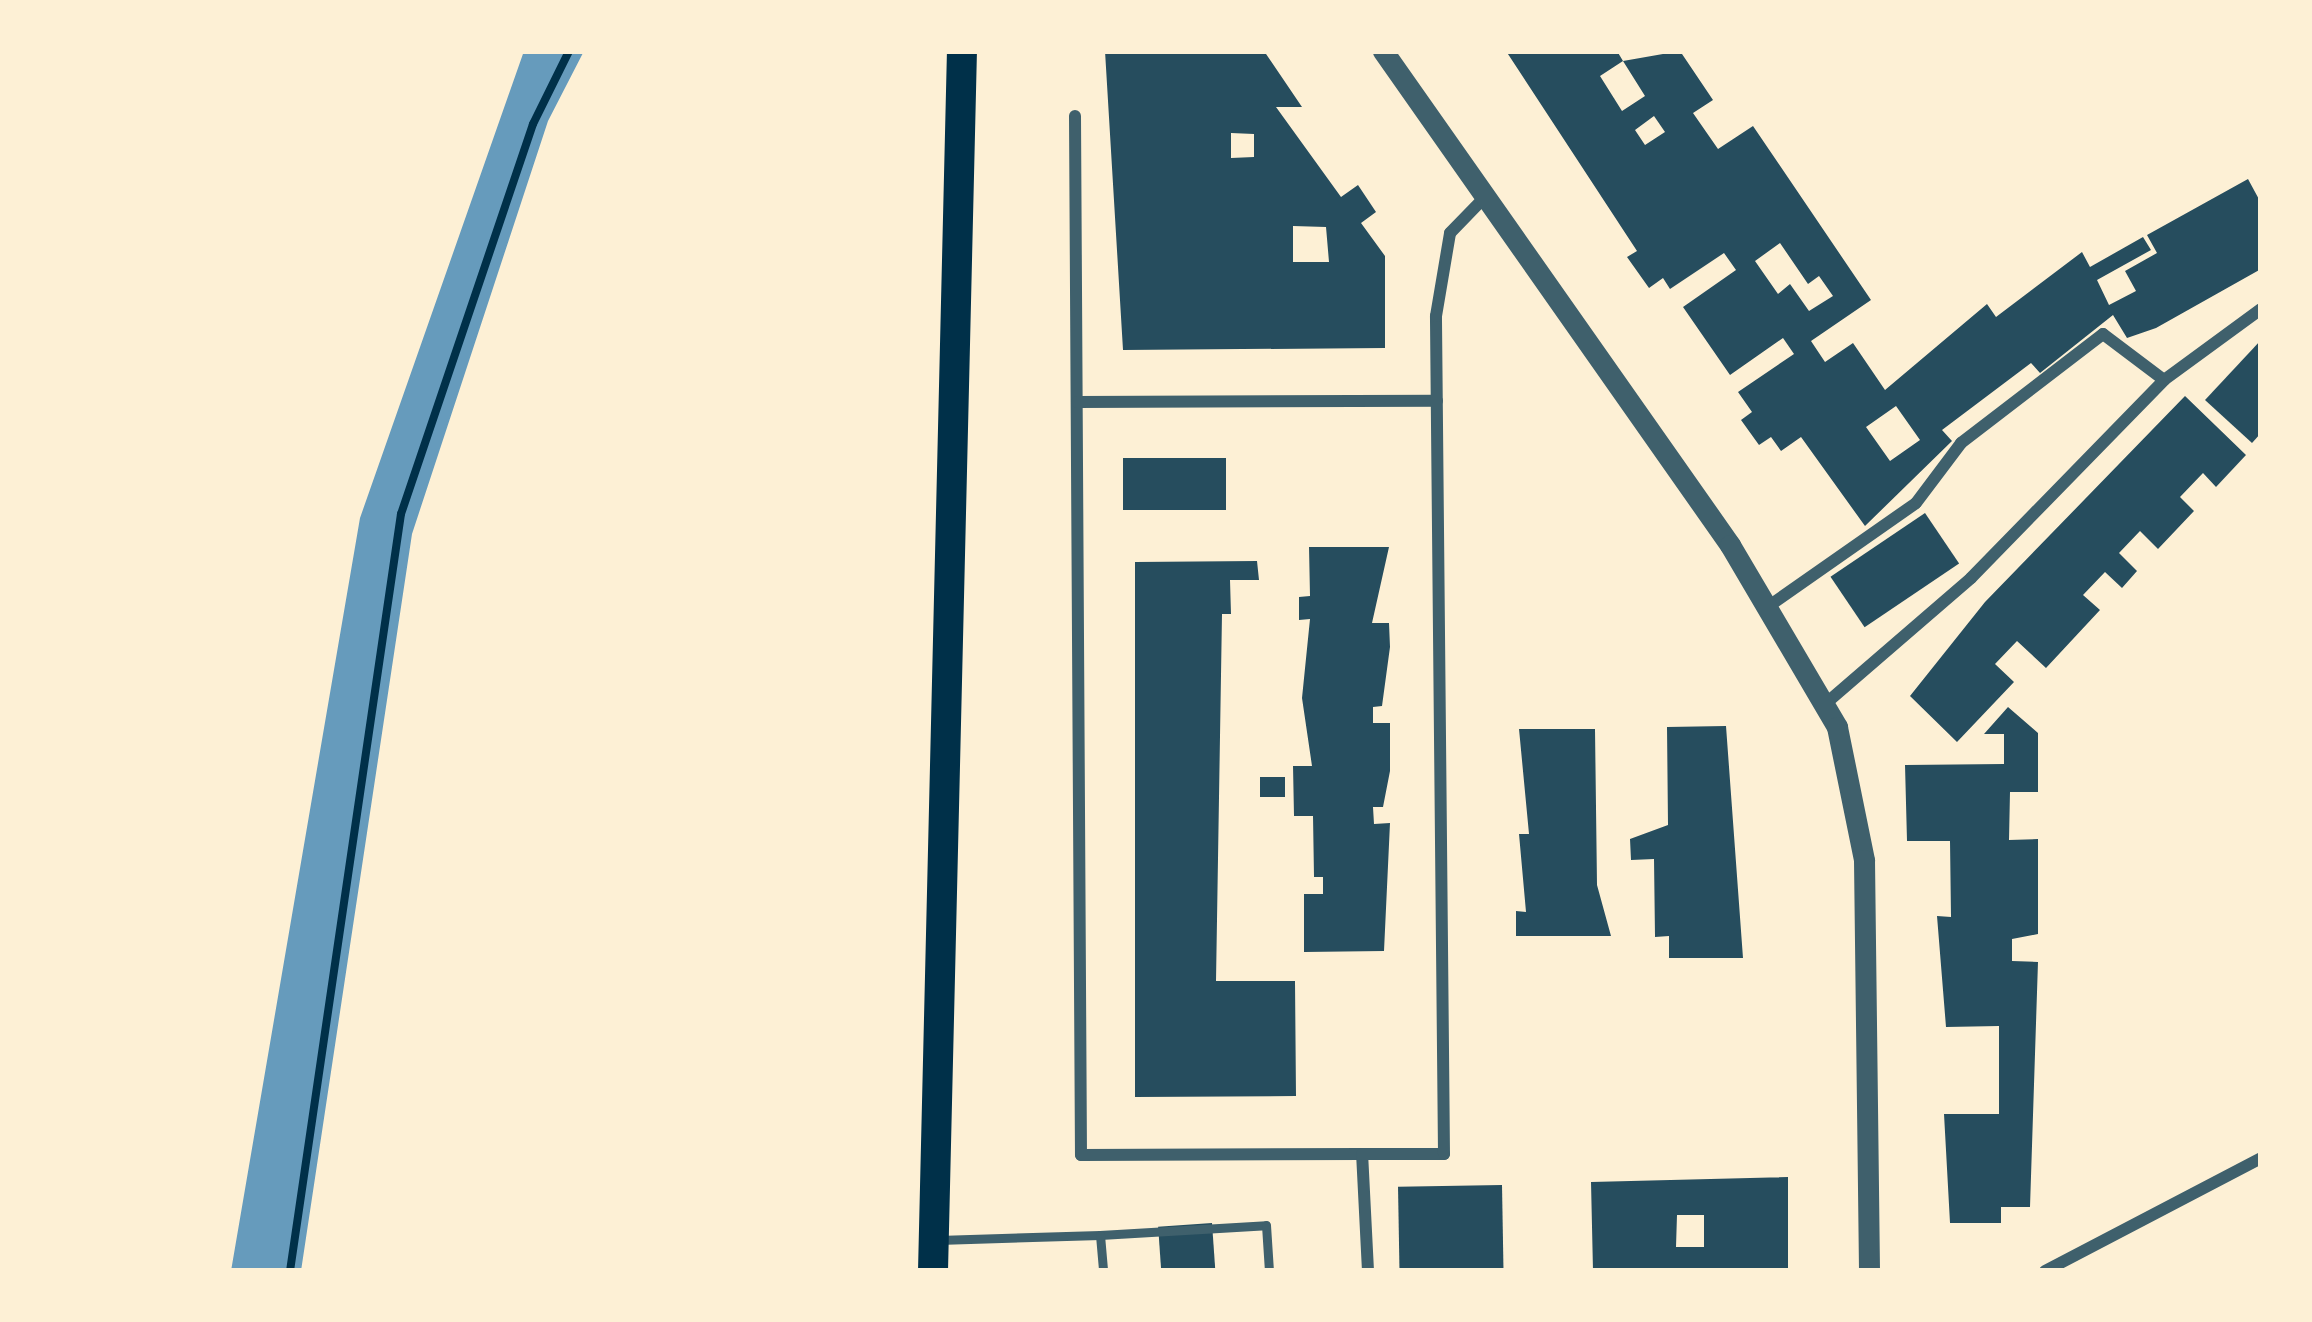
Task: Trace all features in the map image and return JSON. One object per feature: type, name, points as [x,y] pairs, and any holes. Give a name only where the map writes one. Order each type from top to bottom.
[{"type":"main road","points":[[932,1256],[962,51]]},
{"type":"street","points":[[1382,51],[1769,606],[1824,704],[1864,860],[1869,1271]]},
{"type":"street","points":[[1075,116],[1081,1155],[1444,1154],[1437,401],[1450,233],[1485,197]]},
{"type":"street","points":[[1824,704],[1971,578],[2164,380],[2261,309]]},
{"type":"street","points":[[1769,606],[1916,502],[1961,443],[2103,334],[2164,380]]},
{"type":"street","points":[[1077,402],[1437,401]]},
{"type":"street","points":[[1362,1154],[1368,1271]]},
{"type":"street","points":[[2045,1271],[2261,1158]]},
{"type":"lane","points":[[932,1256],[1100,1235],[1266,1226],[1269,1271]]},
{"type":"lane","points":[[1100,1235],[1103,1271]]},
{"type":"path","points":[[290,1271],[401,514],[533,124],[569,51]]},
{"type":"water","points":[[524,51],[584,51],[548,121],[412,534],[301,1271],[231,1271],[360,518]]},
{"type":"building","points":[[1105,51],[1264,51],[1302,107],[1276,107],[1341,197],[1358,185],[1376,212],[1361,223],[1385,256],[1385,348],[1123,350]],"holes":[[[1231,133],[1254,134],[1254,157],[1231,158]],[[1293,226],[1326,227],[1329,262],[1293,262]]]},
{"type":"building","points":[[1506,51],[1617,51],[1623,61],[1680,51],[1713,100],[1693,113],[1718,149],[1753,126],[1871,300],[1811,341],[1825,362],[1853,343],[1885,390],[1987,304],[1996,317],[2082,252],[2090,267],[2143,237],[2151,250],[2097,280],[2109,305],[2136,291],[2125,271],[2157,253],[2147,235],[2248,179],[2261,203],[2261,269],[2156,328],[2127,338],[2113,315],[2040,373],[2031,363],[1942,430],[1952,441],[1865,526],[1801,437],[1781,451],[1771,437],[1759,445],[1741,420],[1752,412],[1738,392],[1794,354],[1783,338],[1730,375],[1683,307],[1736,270],[1724,253],[1670,289],[1663,278],[1649,288],[1627,257],[1637,251]],"holes":[[[1623,61],[1645,96],[1622,111],[1600,76]],[[1654,116],[1665,132],[1645,145],[1635,130]],[[1780,243],[1808,284],[1819,276],[1833,296],[1809,311],[1790,284],[1778,294],[1755,261]],[[1896,406],[1920,440],[1890,461],[1866,427]]]},
{"type":"building","points":[[2261,340],[2261,433],[2252,443],[2205,400]]},
{"type":"building","points":[[2185,396],[2246,455],[2216,487],[2203,473],[2180,497],[2194,511],[2158,549],[2140,531],[2119,553],[2137,571],[2122,588],[2105,572],[2083,595],[2100,610],[2046,668],[2017,641],[1995,664],[2014,682],[1957,742],[1910,696],[1985,602]]},
{"type":"building","points":[[1123,458],[1226,458],[1226,510],[1123,510]]},
{"type":"building","points":[[1925,513],[1959,564],[1865,627],[1830,577]]},
{"type":"building","points":[[1309,547],[1389,547],[1372,623],[1389,623],[1390,647],[1382,706],[1373,707],[1373,723],[1390,723],[1390,771],[1383,807],[1373,807],[1374,824],[1390,823],[1384,951],[1304,952],[1304,894],[1323,894],[1323,877],[1314,877],[1313,816],[1294,816],[1293,766],[1312,766],[1302,698],[1310,619],[1299,620],[1299,597],[1310,596]]},
{"type":"building","points":[[1257,561],[1259,580],[1230,580],[1231,614],[1222,614],[1216,981],[1295,981],[1296,1096],[1135,1097],[1135,562]]},
{"type":"building","points":[[2008,707],[2038,733],[2038,792],[2010,792],[2009,840],[2038,839],[2038,934],[2012,939],[2012,961],[2038,962],[2030,1207],[2001,1207],[2001,1223],[1950,1223],[1944,1114],[1999,1114],[1999,1026],[1946,1027],[1937,916],[1951,917],[1950,841],[1907,841],[1905,765],[2004,764],[2004,734],[1984,734]]},
{"type":"building","points":[[1726,726],[1743,958],[1669,958],[1669,936],[1655,937],[1654,859],[1631,860],[1630,839],[1668,825],[1667,727]]},
{"type":"building","points":[[1519,729],[1595,729],[1597,885],[1611,936],[1516,936],[1516,911],[1526,912],[1519,834],[1529,834]]},
{"type":"building","points":[[1260,777],[1285,777],[1285,797],[1260,797]]},
{"type":"building","points":[[1788,1177],[1788,1271],[1593,1271],[1591,1182]],"holes":[[[1677,1215],[1704,1215],[1704,1247],[1676,1247]]]},
{"type":"building","points":[[1502,1185],[1504,1271],[1399,1271],[1398,1187]]},
{"type":"building","points":[[1212,1223],[1215,1271],[1161,1271],[1158,1227]]}]
